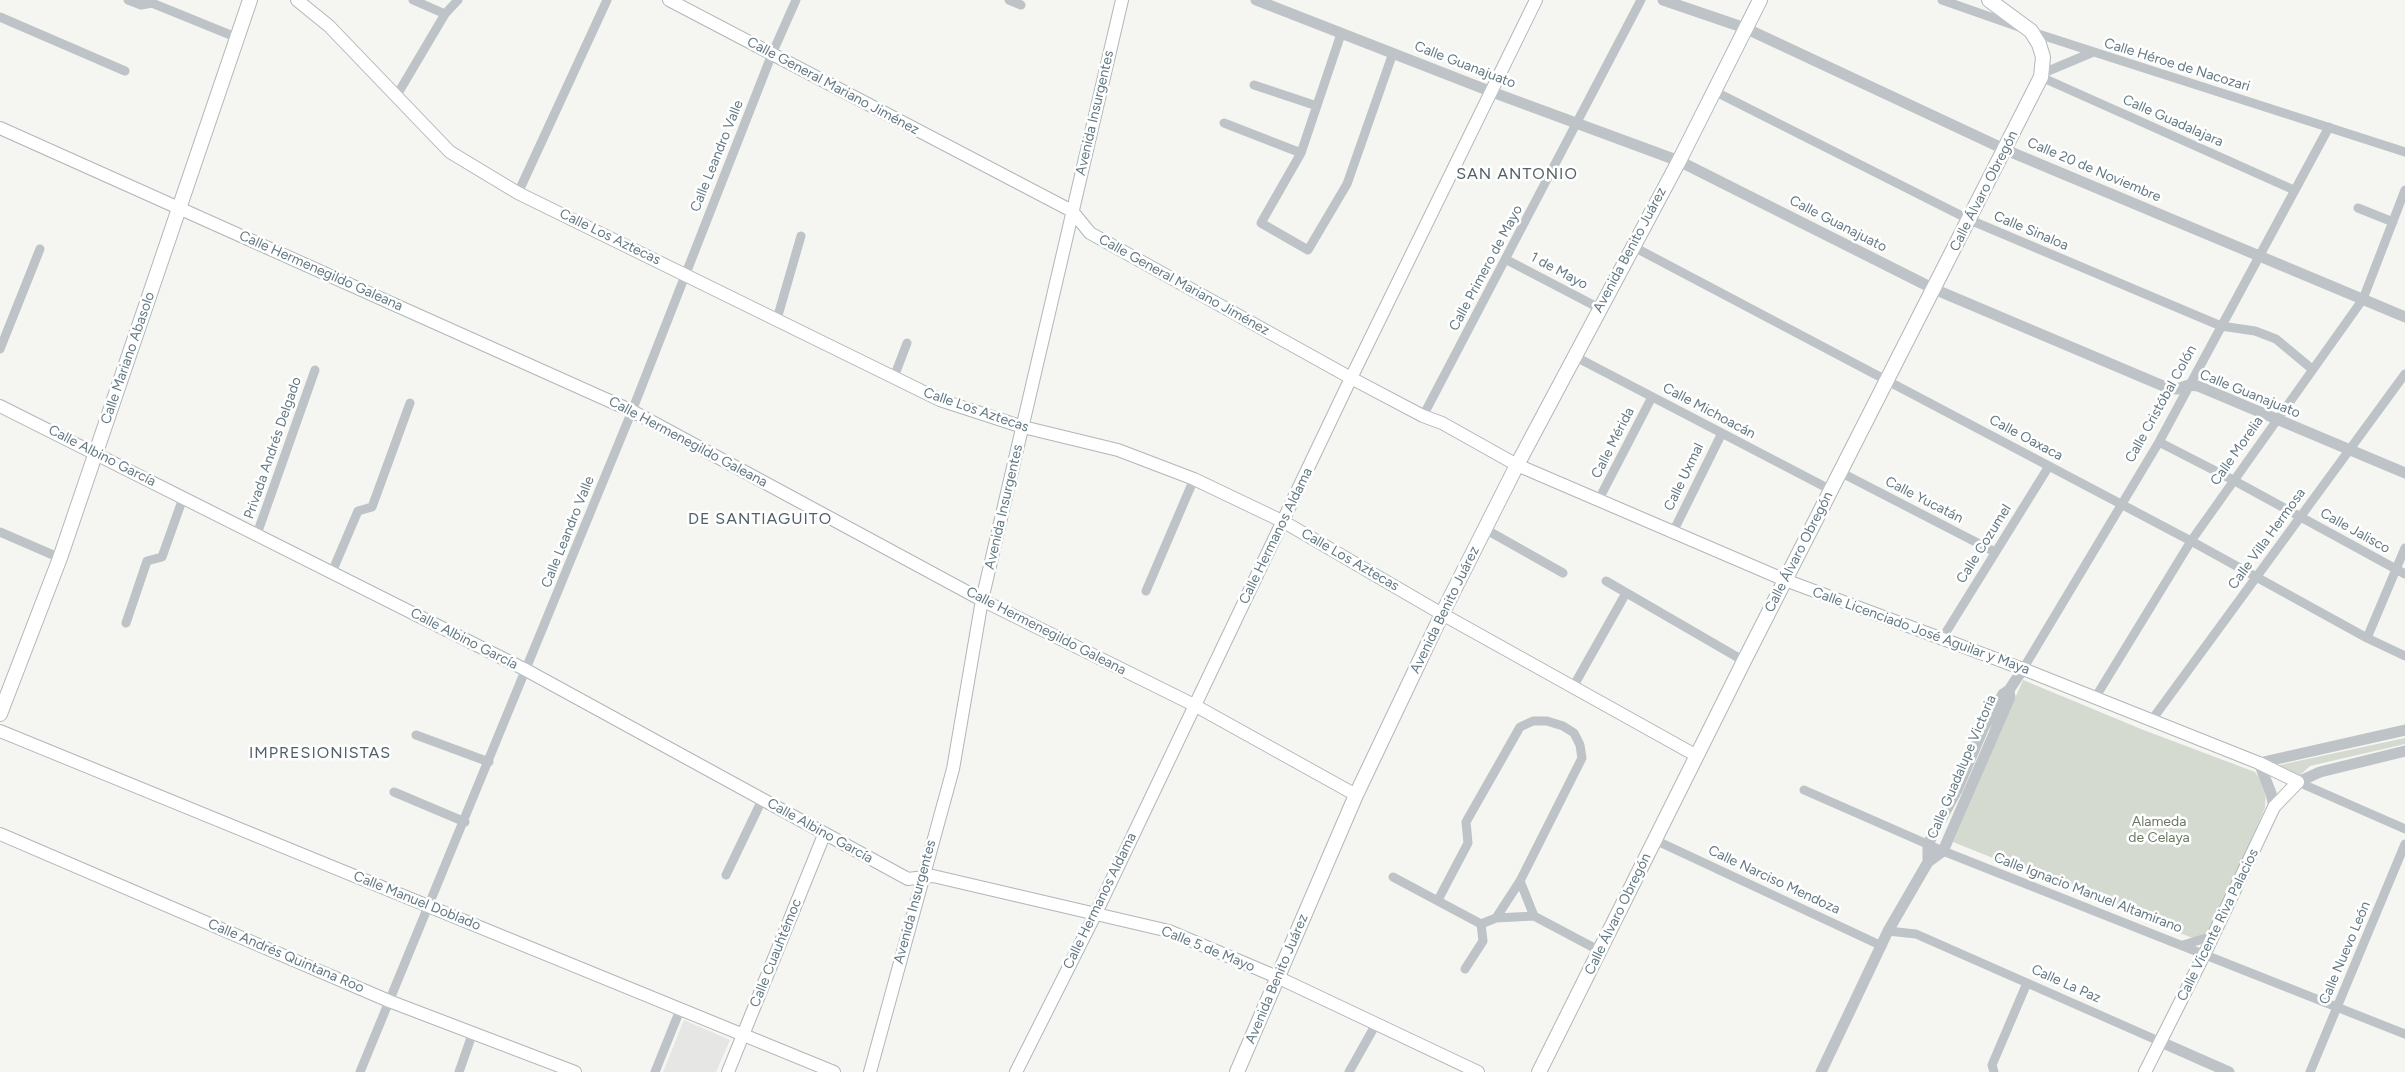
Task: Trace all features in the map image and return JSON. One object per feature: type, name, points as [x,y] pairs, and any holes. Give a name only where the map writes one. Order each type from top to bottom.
[{"type":"main road","name":"Calle Mariano Abasolo","points":[[0,714],[60,558],[250,0]]},
{"type":"main road","name":"Calle Los Aztecas","points":[[297,0],[329,26],[450,152],[518,192],[940,400],[1023,427],[1118,450],[1194,479],[1284,522],[1442,614],[1697,756]]},
{"type":"main road","name":"Avenida Insurgentes","points":[[870,1072],[921,878],[953,769],[982,600],[1122,0]]},
{"type":"main road","name":"Calle Hermanos Aldama","points":[[1016,1072],[1095,915],[1352,378],[1536,0]]},
{"type":"main road","name":"Avenida Benito Juárez","points":[[1237,1072],[1356,795],[1442,614],[1599,308],[1679,161],[1760,0]]},
{"type":"main road","points":[[1989,0],[2031,31]]},
{"type":"main road","name":"Calle General Mariano Jiménez","points":[[672,1],[1072,211],[1090,232],[1352,378],[1424,416],[1442,423],[1517,465]]},
{"type":"main road","name":"Calle Álvaro Obregón","points":[[1540,1072],[1744,661],[2006,150],[2041,76],[2043,57],[2039,44],[2031,31]]},
{"type":"main road","name":"Calle Hermenegildo Galeana","points":[[0,128],[632,411],[982,600],[1194,706],[1356,795]]},
{"type":"main road","name":"Calle Albino García","points":[[0,406],[96,452],[183,498],[526,670],[824,835],[908,879],[921,878]]},
{"type":"main road","name":"Calle Licenciado José Aguilar y Maya","points":[[1517,465],[1672,534],[1785,580],[2023,668],[2259,764],[2298,782]]},
{"type":"main road","name":"Calle Manuel Doblado","points":[[0,731],[834,1072]]},
{"type":"main road","name":"Calle Vicente Riva Palacios","points":[[2146,1072],[2274,807],[2298,782]]},
{"type":"main road","name":"Calle Andrés Quintana Roo","points":[[0,834],[389,1001],[575,1072]]},
{"type":"main road","name":"Calle Cuauhtémoc","points":[[728,1072],[824,835]]},
{"type":"main road","name":"Calle 5 de Mayo","points":[[921,878],[933,876],[1169,931],[1277,978],[1478,1072]]},
{"type":"street","points":[[128,0],[141,5],[152,3],[238,38]]},
{"type":"street","points":[[413,0],[446,14]]},
{"type":"street","points":[[397,96],[446,14],[458,0]]},
{"type":"street","points":[[518,192],[606,0]]},
{"type":"street","name":"Calle Leandro Valle","points":[[360,1072],[465,822],[632,411],[772,54],[796,0]]},
{"type":"street","points":[[1009,0],[1021,5]]},
{"type":"street","name":"Calle Guanajuato","points":[[1256,0],[1492,92],[1679,161],[1934,289],[2168,388],[2177,389],[2190,385],[2198,386],[2405,473]]},
{"type":"street","name":"Calle Primero de Mayo","points":[[1424,416],[1641,0]]},
{"type":"street","name":"Calle 20 de Noviembre","points":[[1663,0],[1745,28],[2006,150],[2405,317]]},
{"type":"street","name":"Calle Héroe de Nacozari","points":[[1942,0],[2091,53],[2405,152]]},
{"type":"street","points":[[0,17],[125,71]]},
{"type":"street","points":[[1342,34],[1301,153],[1261,223],[1308,250],[1347,184],[1393,54]]},
{"type":"street","points":[[2041,76],[2091,53]]},
{"type":"street","name":"Calle Guadalajara","points":[[2041,76],[2294,190]]},
{"type":"street","points":[[1254,85],[1317,106]]},
{"type":"street","name":"Calle Sinaloa","points":[[1714,91],[1970,220],[2221,326],[2255,331],[2276,339],[2312,369]]},
{"type":"street","points":[[1224,123],[1301,153]]},
{"type":"street","name":"Calle Cristóbal Colón","points":[[2009,690],[2159,442],[2258,255],[2329,127]]},
{"type":"street","name":"Calle Morelia","points":[[2095,698],[2191,541],[2363,299],[2405,190]]},
{"type":"street","points":[[2358,208],[2393,222]]},
{"type":"street","points":[[777,319],[800,236]]},
{"type":"street","name":"Calle Oaxaca","points":[[1632,246],[2122,504],[2367,638],[2405,656]]},
{"type":"street","points":[[0,350],[40,249]]},
{"type":"street","name":"1 de Mayo","points":[[1507,260],[1599,308]]},
{"type":"street","points":[[894,377],[907,342]]},
{"type":"street","name":"Calle Michoacán","points":[[1574,356],[1831,490]]},
{"type":"street","name":"Privada Andrés Delgado","points":[[257,534],[315,370]]},
{"type":"street","name":"Calle Villa Hermosa","points":[[2151,721],[2405,374]]},
{"type":"street","name":"Calle Mérida","points":[[1598,501],[1652,397]]},
{"type":"street","points":[[332,572],[358,511],[372,507],[410,403]]},
{"type":"street","name":"Calle Uxmal","points":[[1672,534],[1722,433]]},
{"type":"street","name":"Calle Jalisco","points":[[2159,442],[2234,480],[2401,571]]},
{"type":"street","name":"Calle Cozumel","points":[[1943,637],[2049,466]]},
{"type":"street","name":"Calle Yucatán","points":[[1840,472],[1995,552]]},
{"type":"street","points":[[1146,591],[1194,479]]},
{"type":"street","points":[[126,623],[147,561],[162,557],[183,498]]},
{"type":"street","points":[[1485,529],[1563,573]]},
{"type":"street","points":[[0,532],[60,558]]},
{"type":"street","points":[[2367,638],[2401,571],[2405,548]]},
{"type":"street","points":[[1606,581],[1744,661]]},
{"type":"street","points":[[1573,687],[1626,593]]},
{"type":"street","name":"Calle Guadalupe Victoria","points":[[1821,1072],[1888,931],[1928,862],[1943,851],[2010,697],[2009,690],[2003,694],[1984,729],[1957,790],[1928,844],[1928,862]]},
{"type":"street","points":[[1438,900],[1468,843],[1466,822],[1520,727],[1533,721],[1547,721],[1563,726],[1574,733],[1580,745],[1582,758],[1520,881],[1496,918]]},
{"type":"street","points":[[2274,807],[2272,793],[2259,764],[2405,730]]},
{"type":"street","points":[[416,734],[489,762]]},
{"type":"street","points":[[2298,782],[2320,772],[2405,751]]},
{"type":"street","points":[[2298,782],[2405,829]]},
{"type":"street","name":"Calle Ignacio Manuel Altamirano","points":[[1804,790],[1943,851],[2205,953],[2405,1034]]},
{"type":"street","points":[[394,792],[465,822]]},
{"type":"street","points":[[726,875],[762,800]]},
{"type":"street","name":"Calle Narciso Mendoza","points":[[1655,840],[1882,946]]},
{"type":"street","name":"Calle Nuevo León","points":[[2310,1072],[2405,844]]},
{"type":"street","points":[[1393,877],[1481,924]]},
{"type":"street","points":[[1520,881],[1534,916]]},
{"type":"street","points":[[1481,924],[1496,918],[1534,916],[1600,951]]},
{"type":"street","points":[[1464,969],[1483,941],[1481,924]]},
{"type":"street","name":"Calle La Paz","points":[[1888,931],[1916,934],[2228,1072]]},
{"type":"street","points":[[2182,945],[2213,936]]},
{"type":"street","points":[[1994,1072],[1992,1065],[2027,983]]},
{"type":"street","points":[[655,1072],[680,1010]]},
{"type":"street","points":[[1349,1072],[1376,1024]]},
{"type":"street","points":[[459,1072],[473,1032]]},
{"type":"shaded area","points":[[684,1020],[730,1040],[716,1072],[663,1072]]},
{"type":"green space","name":"Alameda de Celaya","points":[[2023,680],[2141,729],[2255,772],[2266,788],[2265,808],[2210,934],[2197,939],[2190,937],[1953,842]]},
{"type":"green space","points":[[2405,738],[2405,744],[2310,766],[2300,775],[2292,775],[2275,766]]},
{"type":"district","name":"SAN ANTONIO","points":[[1517,174]]},
{"type":"district","name":"DE SANTIAGUITO","points":[[760,519]]},
{"type":"district","name":"IMPRESIONISTAS","points":[[320,753]]}]
